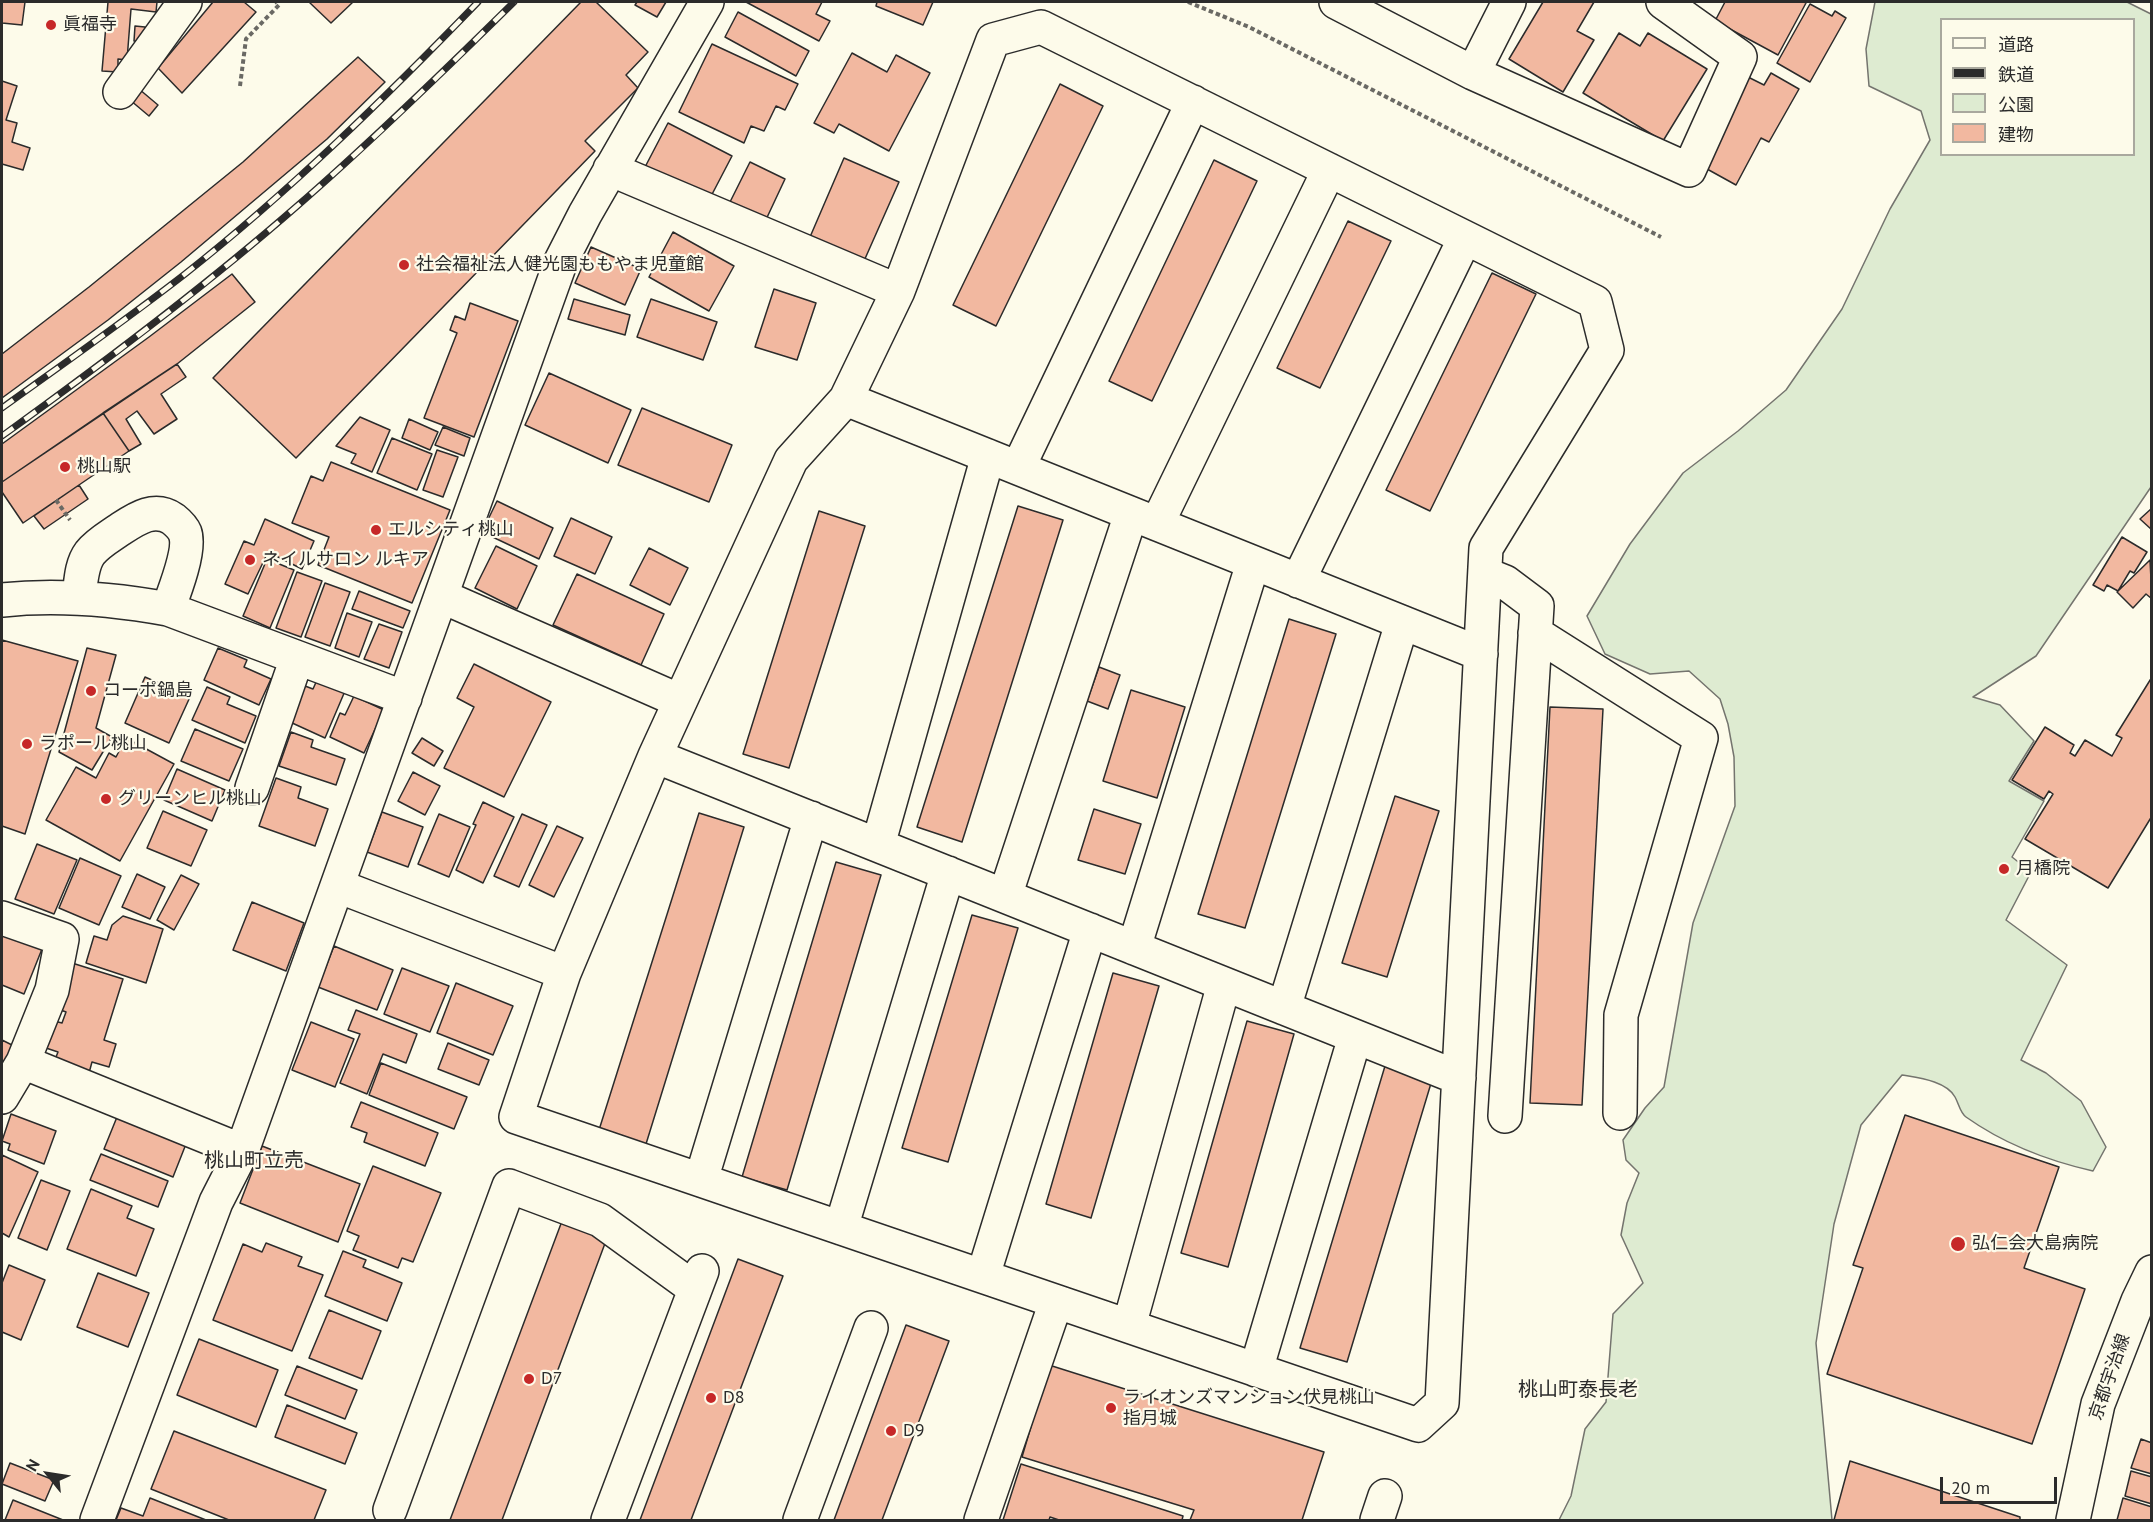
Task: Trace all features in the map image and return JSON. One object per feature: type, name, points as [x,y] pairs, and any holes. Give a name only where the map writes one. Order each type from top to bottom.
[{"type":"street","points":[[120,92],[185,2]]},
{"type":"street","points":[[97,1521],[216,1202],[242,1151],[561,261],[610,169],[708,2]]},
{"type":"street","points":[[1336,2],[1473,73],[1689,170],[1740,57],[1663,2]]},
{"type":"street","points":[[1473,73],[1509,2]]},
{"type":"street","points":[[1041,27],[1329,170],[1595,302],[1607,350],[1486,548],[1442,1403],[1418,1425],[516,1117],[564,972],[655,756],[791,460],[846,399],[898,291],[993,40],[1041,27]]},
{"type":"street","points":[[1018,468],[1193,102]]},
{"type":"street","points":[[610,169],[898,291]]},
{"type":"street","points":[[1005,896],[1144,519],[1329,170]]},
{"type":"street","points":[[1298,581],[1466,238]]},
{"type":"street","points":[[846,399],[1481,654]]},
{"type":"street","points":[[878,845],[988,456]]},
{"type":"street","points":[[79,597],[83,568],[90,554],[101,541],[141,517],[154,513],[173,519],[186,535],[185,554],[168,609]]},
{"type":"street","points":[[1134,948],[1253,563]]},
{"type":"street","points":[[1485,574],[1505,582],[1537,606],[1505,1116]]},
{"type":"street","points":[[441,596],[680,701]]},
{"type":"street","points":[[2,600],[79,597],[132,602],[168,609],[405,698]]},
{"type":"street","points":[[1284,1008],[1402,623]]},
{"type":"street","points":[[1535,633],[1701,738],[1621,1015],[1620,1113]]},
{"type":"street","points":[[252,788],[297,658]]},
{"type":"street","points":[[655,756],[1459,1077]]},
{"type":"street","points":[[701,1180],[811,818]]},
{"type":"street","points":[[841,1228],[948,873]]},
{"type":"street","points":[[338,886],[564,972]]},
{"type":"street","points":[[2,918],[62,939],[52,990],[23,1062],[2,1097]]},
{"type":"street","points":[[983,1276],[1090,930]]},
{"type":"street","points":[[1464,975],[1514,974]]},
{"type":"street","points":[[1129,1326],[1224,984]]},
{"type":"street","points":[[1256,1370],[1354,1036]]},
{"type":"street","points":[[23,1062],[242,1151]]},
{"type":"street","points":[[390,1510],[509,1186],[600,1220],[698,1280],[608,1521]]},
{"type":"street","name":"京都宇治線","points":[[2073,1521],[2097,1404],[2151,1272]]},
{"type":"street","points":[[981,1521],[1056,1302]]},
{"type":"street","points":[[800,1521],[871,1328]]},
{"type":"path","points":[[240,86],[246,39],[279,5],[276,2]]},
{"type":"path","points":[[1188,2],[1249,27],[1661,237]]},
{"type":"path","points":[[56,500],[72,523]]},
{"type":"green space","points":[[1875,2],[2127,2],[2151,14],[2151,487],[2036,656],[1973,697],[2000,705],[2034,741],[2009,781],[2044,801],[2012,857],[2031,872],[2006,920],[2067,965],[2021,1060],[2046,1073],[2081,1101],[2106,1147],[2093,1171],[2044,1157],[2011,1143],[1966,1117],[1955,1097],[1945,1087],[1931,1081],[1902,1075],[1861,1125],[1834,1224],[1816,1343],[1832,1520],[1559,1520],[1571,1496],[1585,1429],[1606,1402],[1613,1314],[1643,1283],[1621,1235],[1627,1203],[1639,1173],[1626,1160],[1623,1140],[1645,1108],[1664,1087],[1693,923],[1735,806],[1734,757],[1728,724],[1720,699],[1689,671],[1650,674],[1605,654],[1587,616],[1630,544],[1683,473],[1738,431],[1786,390],[1842,309],[1890,209],[1930,140],[1921,111],[1869,86],[1866,49]]},
{"type":"building","points":[[2,2],[25,2],[22,25],[2,23]]},
{"type":"building","points":[[108,2],[157,2],[156,12],[131,9],[127,60],[118,59],[118,72],[102,71]]},
{"type":"building","points":[[213,2],[244,2],[256,12],[182,93],[158,68]]},
{"type":"building","points":[[309,2],[353,2],[331,23]]},
{"type":"building","name":"社会福祉法人健光園ももやま児童館","points":[[581,2],[596,2],[648,52],[626,75],[638,88],[585,141],[595,151],[296,458],[213,378]]},
{"type":"building","points":[[637,2],[666,2],[657,17],[635,5]]},
{"type":"building","points":[[746,2],[822,2],[816,14],[830,21],[819,41]]},
{"type":"building","points":[[877,2],[933,2],[923,25],[876,6]]},
{"type":"building","points":[[1543,2],[1594,2],[1577,31],[1594,40],[1563,92],[1509,59]]},
{"type":"building","points":[[1725,2],[1806,3],[1778,55],[1715,21]]},
{"type":"building","points":[[1810,4],[1832,16],[1835,11],[1846,18],[1810,82],[1777,63]]},
{"type":"building","points":[[738,12],[809,51],[796,76],[725,37]]},
{"type":"building","points":[[135,26],[145,27],[145,42],[134,41]]},
{"type":"building","points":[[1619,33],[1640,46],[1648,33],[1707,69],[1663,141],[1583,93]]},
{"type":"building","points":[[712,44],[798,84],[785,110],[776,106],[764,131],[751,126],[744,143],[679,112]]},
{"type":"building","points":[[852,53],[887,72],[896,55],[930,73],[889,151],[839,124],[834,133],[814,123]]},
{"type":"building","points":[[358,57],[385,82],[327,139],[181,262],[108,320],[2,398],[2,354],[89,287],[243,162]]},
{"type":"building","points":[[1771,73],[1799,89],[1769,142],[1761,138],[1736,185],[1698,164],[1742,74],[1764,85]]},
{"type":"building","points":[[2,81],[17,86],[6,120],[17,123],[12,142],[30,148],[23,170],[2,164]]},
{"type":"building","points":[[1060,84],[1103,106],[996,326],[953,305]]},
{"type":"building","points":[[139,89],[158,105],[149,116],[130,100]]},
{"type":"building","points":[[668,123],[732,156],[708,202],[644,169]]},
{"type":"building","points":[[844,158],[899,182],[864,261],[810,237]]},
{"type":"building","points":[[1214,160],[1257,181],[1152,401],[1109,381]]},
{"type":"building","points":[[750,162],[785,179],[763,226],[727,208]]},
{"type":"building","points":[[1348,221],[1391,241],[1320,388],[1277,368]]},
{"type":"building","points":[[673,232],[734,266],[709,311],[649,277]]},
{"type":"building","points":[[591,247],[641,269],[625,305],[575,283]]},
{"type":"building","points":[[1492,273],[1536,294],[1430,511],[1386,490]]},
{"type":"building","points":[[232,274],[255,302],[177,364],[2,482],[2,444]]},
{"type":"building","points":[[774,289],[816,303],[797,360],[755,347]]},
{"type":"building","points":[[574,299],[630,315],[625,335],[568,319]]},
{"type":"building","points":[[651,299],[717,322],[703,360],[637,337]]},
{"type":"building","points":[[470,303],[518,321],[474,437],[424,418],[457,333],[450,330],[455,316],[465,320]]},
{"type":"building","points":[[177,364],[186,377],[161,394],[177,419],[154,434],[137,411],[126,419],[141,444],[129,451],[103,413]]},
{"type":"building","points":[[549,373],[631,410],[608,463],[525,425]]},
{"type":"building","points":[[642,408],[732,445],[709,502],[618,465]]},
{"type":"building","name":"桃山駅","points":[[103,413],[129,451],[23,523],[2,492],[2,482]]},
{"type":"building","points":[[360,417],[390,430],[372,472],[351,463],[356,454],[336,446]]},
{"type":"building","points":[[409,419],[438,432],[430,450],[402,438]]},
{"type":"building","points":[[443,427],[470,438],[464,456],[435,445]]},
{"type":"building","points":[[392,438],[432,454],[417,490],[377,473]]},
{"type":"building","points":[[437,450],[458,457],[443,497],[423,490]]},
{"type":"building","name":"エルシティ桃山","points":[[331,462],[450,510],[412,603],[318,565],[329,537],[292,523],[311,476],[323,481]]},
{"type":"building","points":[[79,485],[88,499],[44,529],[34,516]]},
{"type":"building","points":[[497,501],[553,528],[539,559],[482,532]]},
{"type":"building","points":[[1018,506],[1063,520],[962,842],[917,827]]},
{"type":"building","points":[[2152,508],[2152,530],[2140,519]]},
{"type":"building","points":[[819,511],[865,526],[789,768],[743,754]]},
{"type":"building","points":[[571,518],[612,537],[595,574],[554,556]]},
{"type":"building","name":"ネイルサロン ルキア","points":[[265,519],[314,541],[302,569],[268,552],[248,594],[225,584],[244,541],[254,545]]},
{"type":"building","points":[[2122,537],[2147,552],[2134,573],[2130,571],[2118,591],[2107,585],[2104,591],[2093,585]]},
{"type":"building","points":[[496,546],[537,566],[517,609],[475,588]]},
{"type":"building","points":[[649,548],[688,568],[670,605],[630,585]]},
{"type":"building","points":[[267,559],[294,570],[270,628],[243,616]]},
{"type":"building","points":[[2150,560],[2152,599],[2146,594],[2133,608],[2117,592]]},
{"type":"building","points":[[297,572],[322,581],[301,637],[276,628]]},
{"type":"building","points":[[577,574],[664,614],[641,665],[553,625]]},
{"type":"building","points":[[325,583],[350,592],[330,646],[305,637]]},
{"type":"building","points":[[359,591],[410,611],[403,628],[352,609]]},
{"type":"building","points":[[347,613],[372,622],[359,657],[335,648]]},
{"type":"building","points":[[1289,619],[1336,634],[1245,928],[1198,914]]},
{"type":"building","points":[[379,624],[402,632],[389,668],[364,659]]},
{"type":"building","name":"ラポール桃山","points":[[2,640],[78,661],[25,834],[2,826]]},
{"type":"building","name":"コーポ鍋島","points":[[87,648],[116,655],[96,728],[112,737],[92,770],[59,752]]},
{"type":"building","points":[[218,648],[247,660],[244,667],[271,679],[259,705],[204,680]]},
{"type":"building","points":[[474,664],[551,702],[504,797],[444,768],[474,707],[457,698]]},
{"type":"building","points":[[1099,667],[1120,675],[1108,709],[1087,701]]},
{"type":"building","points":[[145,677],[190,697],[169,743],[125,723]]},
{"type":"building","name":"月橋院","points":[[2152,677],[2152,816],[2108,888],[2025,839],[2053,794],[2049,791],[2044,799],[2012,780],[2045,727],[2074,745],[2070,753],[2075,756],[2085,740],[2112,756],[2122,738],[2116,735]]},
{"type":"building","points":[[317,680],[345,691],[325,738],[290,722],[305,686],[313,689]]},
{"type":"building","points":[[207,687],[230,697],[227,704],[256,716],[245,743],[192,720]]},
{"type":"building","points":[[1131,690],[1185,707],[1157,798],[1103,781]]},
{"type":"building","points":[[354,696],[384,710],[364,753],[330,737],[340,713],[345,715]]},
{"type":"building","points":[[1550,707],[1603,709],[1582,1105],[1530,1103]]},
{"type":"building","points":[[195,729],[243,749],[229,781],[181,761]]},
{"type":"building","points":[[291,732],[313,740],[311,747],[345,759],[336,785],[279,766]]},
{"type":"building","name":"グリーンヒル桃山","points":[[126,738],[174,764],[120,861],[46,820],[76,767],[96,778],[109,753],[116,757]]},
{"type":"building","points":[[422,738],[443,751],[434,766],[412,753]]},
{"type":"building","points":[[177,769],[225,790],[212,821],[164,800]]},
{"type":"building","points":[[413,772],[440,786],[425,815],[398,801]]},
{"type":"building","points":[[276,778],[301,787],[298,798],[328,809],[315,846],[259,826]]},
{"type":"building","points":[[1395,796],[1439,811],[1387,977],[1342,963]]},
{"type":"building","points":[[483,802],[514,817],[483,883],[456,870],[476,825],[473,824]]},
{"type":"building","points":[[1094,809],[1141,824],[1125,874],[1078,860]]},
{"type":"building","points":[[163,811],[207,830],[191,866],[147,848]]},
{"type":"building","points":[[382,812],[423,827],[408,867],[367,852]]},
{"type":"building","points":[[699,813],[744,827],[646,1144],[599,1130]]},
{"type":"building","points":[[439,814],[470,827],[449,877],[418,864]]},
{"type":"building","points":[[522,814],[547,825],[519,887],[494,876]]},
{"type":"building","points":[[557,826],[583,838],[554,897],[529,885]]},
{"type":"building","points":[[37,844],[77,860],[54,914],[15,899]]},
{"type":"building","points":[[80,858],[121,876],[99,925],[59,908]]},
{"type":"building","points":[[836,862],[881,875],[787,1190],[742,1177]]},
{"type":"building","points":[[137,874],[165,887],[150,919],[122,907]]},
{"type":"building","points":[[181,875],[199,884],[174,930],[157,920]]},
{"type":"building","points":[[252,902],[304,923],[286,971],[233,950]]},
{"type":"building","points":[[972,915],[1018,928],[948,1162],[902,1148]]},
{"type":"building","points":[[123,916],[163,929],[146,983],[86,963],[94,936],[107,940],[112,925]]},
{"type":"building","points":[[2,933],[42,949],[24,994],[2,985]]},
{"type":"building","points":[[334,946],[393,970],[377,1010],[318,987]]},
{"type":"building","points":[[72,963],[123,979],[104,1040],[116,1044],[109,1067],[92,1062],[89,1073],[54,1062],[58,1052],[46,1048],[54,1021],[62,1023],[66,1012],[58,1009]]},
{"type":"building","points":[[402,968],[449,986],[430,1032],[384,1014]]},
{"type":"building","points":[[1113,973],[1159,986],[1091,1218],[1046,1204]]},
{"type":"building","points":[[456,983],[513,1006],[493,1055],[437,1033]]},
{"type":"building","points":[[356,1010],[417,1034],[406,1063],[383,1054],[367,1094],[340,1083],[360,1034],[348,1030]]},
{"type":"building","points":[[1247,1021],[1294,1034],[1228,1267],[1181,1253]]},
{"type":"building","points":[[311,1022],[354,1039],[335,1087],[292,1070]]},
{"type":"building","points":[[2,1040],[12,1045],[2,1073]]},
{"type":"building","points":[[448,1043],[489,1060],[479,1085],[438,1069]]},
{"type":"building","points":[[381,1063],[467,1097],[454,1129],[369,1095]]},
{"type":"building","points":[[1385,1066],[1432,1080],[1347,1362],[1300,1348]]},
{"type":"building","points":[[361,1102],[438,1133],[425,1166],[364,1142],[367,1133],[351,1127]]},
{"type":"building","points":[[11,1114],[56,1131],[44,1164],[8,1150],[10,1144],[2,1141]]},
{"type":"building","name":"弘仁会大島病院","points":[[1905,1115],[2059,1167],[2024,1268],[2085,1289],[2032,1444],[1827,1374],[1863,1268],[1853,1265]]},
{"type":"building","points":[[117,1117],[186,1144],[173,1177],[104,1149]]},
{"type":"building","points":[[262,1146],[360,1184],[338,1242],[240,1203]]},
{"type":"building","points":[[101,1154],[168,1181],[158,1207],[90,1180]]},
{"type":"building","points":[[2,1155],[38,1172],[9,1237],[2,1233]]},
{"type":"building","points":[[373,1166],[441,1193],[413,1262],[402,1258],[398,1268],[353,1250],[359,1236],[347,1231]]},
{"type":"building","points":[[41,1180],[70,1191],[47,1250],[18,1238]]},
{"type":"building","points":[[91,1189],[132,1206],[127,1218],[154,1229],[136,1276],[67,1249]]},
{"type":"building","name":"D7","points":[[562,1221],[607,1238],[502,1520],[450,1520]]},
{"type":"building","points":[[266,1243],[302,1257],[298,1266],[323,1275],[292,1351],[213,1320],[243,1244],[262,1252]]},
{"type":"building","points":[[343,1251],[366,1260],[363,1267],[402,1283],[387,1321],[325,1296]]},
{"type":"building","name":"D8","points":[[738,1259],[783,1276],[691,1520],[640,1520]]},
{"type":"building","points":[[9,1265],[45,1280],[21,1340],[2,1332],[2,1283]]},
{"type":"building","points":[[98,1273],[149,1293],[128,1347],[77,1327]]},
{"type":"building","points":[[329,1310],[381,1331],[362,1379],[309,1358]]},
{"type":"building","name":"D9","points":[[906,1325],[949,1341],[882,1520],[834,1520]]},
{"type":"building","points":[[199,1339],[278,1370],[256,1427],[177,1395]]},
{"type":"building","name":"ライオンズマンション伏見桃山 指月城","points":[[1049,1365],[1324,1452],[1302,1520],[1190,1520],[1194,1510],[1022,1457]]},
{"type":"building","points":[[297,1366],[357,1390],[345,1419],[285,1395]]},
{"type":"building","points":[[287,1405],[357,1433],[345,1464],[275,1437]]},
{"type":"building","points":[[174,1431],[326,1490],[314,1520],[229,1520],[151,1489]]},
{"type":"building","points":[[2141,1439],[2152,1443],[2152,1474],[2131,1468]]},
{"type":"building","points":[[1850,1461],[2020,1517],[2020,1520],[1834,1520]]},
{"type":"building","points":[[10,1463],[54,1480],[45,1501],[2,1484]]},
{"type":"building","points":[[1021,1464],[1183,1516],[1182,1520],[1059,1520],[1050,1517],[1049,1520],[1003,1520]]},
{"type":"building","points":[[2131,1471],[2152,1477],[2152,1504],[2125,1496]]},
{"type":"building","points":[[150,1498],[206,1520],[116,1520],[121,1508],[143,1516]]},
{"type":"building","points":[[2123,1498],[2152,1507],[2152,1520],[2117,1520]]},
{"type":"building","points":[[13,1500],[63,1520],[5,1520]]},
{"type":"railway","points":[[2,408],[163,291],[262,210],[373,108],[478,2]]},
{"type":"railway","points":[[2,436],[151,325],[260,237],[379,132],[514,2]]},
{"type":"place","name":"眞福寺","points":[[51,25]]},
{"type":"place","name":"社会福祉法人健光園ももやま児童館","points":[[404,265]]},
{"type":"place","name":"桃山駅","points":[[65,467]]},
{"type":"place","name":"エルシティ桃山","points":[[376,530]]},
{"type":"place","name":"ネイルサロン ルキア","points":[[250,560]]},
{"type":"place","name":"コーポ鍋島","points":[[91,691]]},
{"type":"place","name":"ラポール桃山","points":[[27,744]]},
{"type":"place","name":"グリーンヒル桃山","points":[[106,799]]},
{"type":"place","name":"月橋院","points":[[2004,869]]},
{"type":"place","name":"弘仁会大島病院","points":[[1958,1244]]},
{"type":"place","name":"D7","points":[[529,1379]]},
{"type":"place","name":"D8","points":[[711,1398]]},
{"type":"place","name":"ライオンズマンション伏見桃山 指月城","points":[[1111,1408]]},
{"type":"place","name":"D9","points":[[891,1431]]},
{"type":"district","name":"桃山町立売","points":[[254,1161]]},
{"type":"district","name":"桃山町泰長老","points":[[1578,1390]]}]
